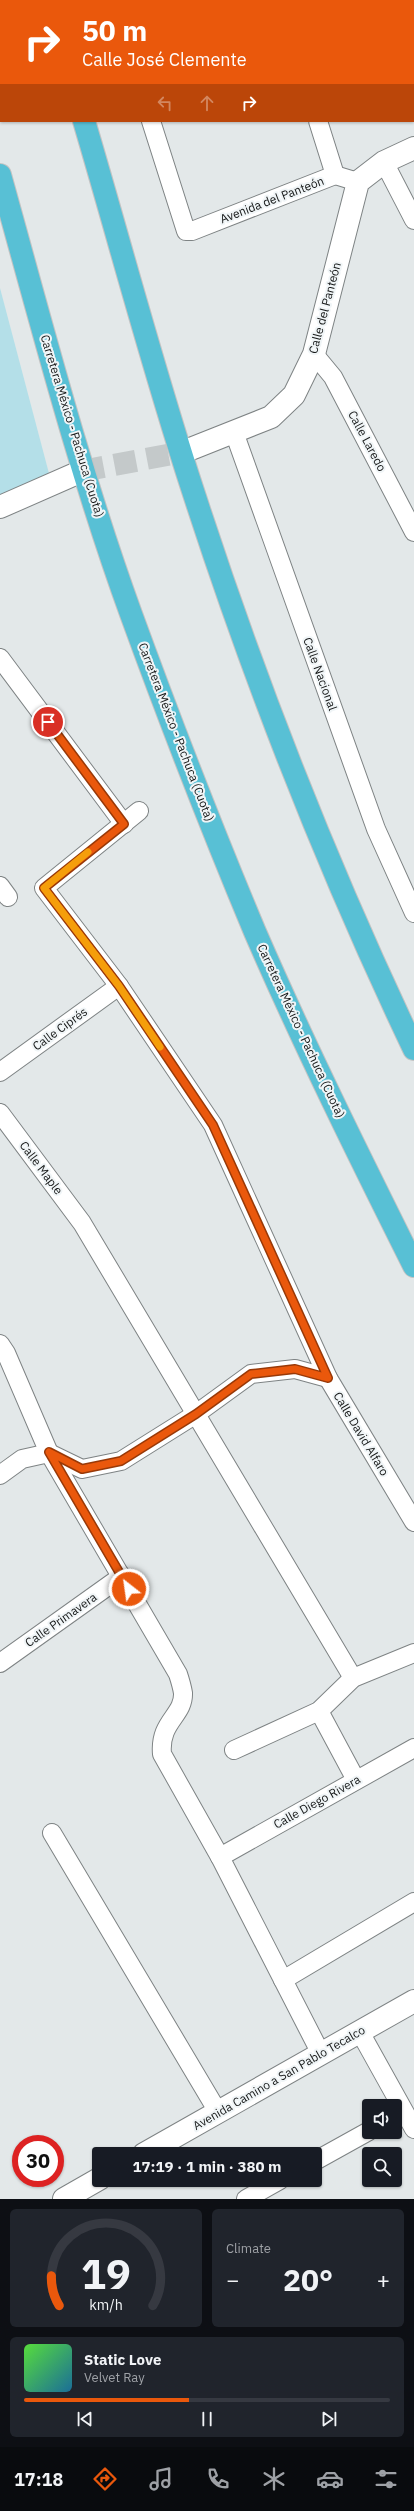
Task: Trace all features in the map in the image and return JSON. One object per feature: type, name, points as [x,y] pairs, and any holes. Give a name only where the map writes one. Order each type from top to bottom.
[{"type":"highway","points":[[84,122],[200,511],[267,700],[321,837],[384,986],[414,1049]]},
{"type":"highway","name":"Carretera México - Pachuca (Cuota)","points":[[0,175],[70,426],[131,613],[215,832],[256,932],[335,1106],[414,1266]]},
{"type":"street","name":"Avenida del Panteón","points":[[151,122],[186,231],[192,231],[335,175],[358,182]]},
{"type":"street","points":[[318,122],[335,175]]},
{"type":"street","points":[[358,182],[384,162],[414,148]]},
{"type":"street","points":[[384,162],[414,220]]},
{"type":"street","name":"Calle del Panteón","points":[[183,452],[271,417],[294,395],[314,354],[358,182]]},
{"type":"street","name":"Calle Laredo","points":[[314,354],[333,377],[414,532]]},
{"type":"street","name":"Calle Nacional","points":[[234,432],[376,829],[414,913]]},
{"type":"street","points":[[0,507],[82,471]]},
{"type":"street","points":[[0,658],[124,824],[139,811]]},
{"type":"street","name":"Calle David Alfaro","points":[[124,824],[44,888],[119,986],[213,1125],[328,1378],[414,1522]]},
{"type":"street","name":"Calle Ciprés","points":[[0,1072],[119,986]]},
{"type":"street","name":"Calle Maple","points":[[0,1113],[82,1223],[353,1678]]},
{"type":"street","points":[[0,1344],[6,1353],[49,1452],[178,1674],[183,1694],[178,1711],[167,1725],[161,1740],[162,1754],[220,1857],[321,2054]]},
{"type":"street","points":[[0,1475],[22,1459],[49,1452],[82,1469],[121,1461],[196,1414],[251,1374],[295,1369],[328,1378]]},
{"type":"street","name":"Calle Primavera","points":[[0,1663],[122,1576]]},
{"type":"street","points":[[234,1750],[319,1711],[353,1678],[414,1653]]},
{"type":"street","points":[[319,1711],[356,1780]]},
{"type":"street","name":"Calle Diego Rivera","points":[[220,1857],[414,1748]]},
{"type":"street","points":[[52,1833],[218,2112]]},
{"type":"street","points":[[283,1980],[414,1902]]},
{"type":"street","name":"Avenida Camino a San Pablo Tecalco","points":[[156,2147],[414,2001]]},
{"type":"street","points":[[360,2032],[414,2129]]},
{"type":"street","points":[[322,2157],[362,2135]]},
{"type":"street","points":[[64,2199],[92,2183]]},
{"type":"street","points":[[246,2199],[267,2187]]},
{"type":"shaded area","points":[[0,288],[51,481],[0,499]]},
{"type":"tunnel","points":[[82,471],[183,452]]},
{"type":"slow traffic","points":[[88,852],[44,888],[119,986],[160,1047]]},
{"type":"route","points":[[48,722],[124,824],[44,888],[119,986],[213,1125],[328,1378],[295,1369],[251,1374],[196,1414],[121,1461],[82,1469],[49,1452],[129,1589]]}]
